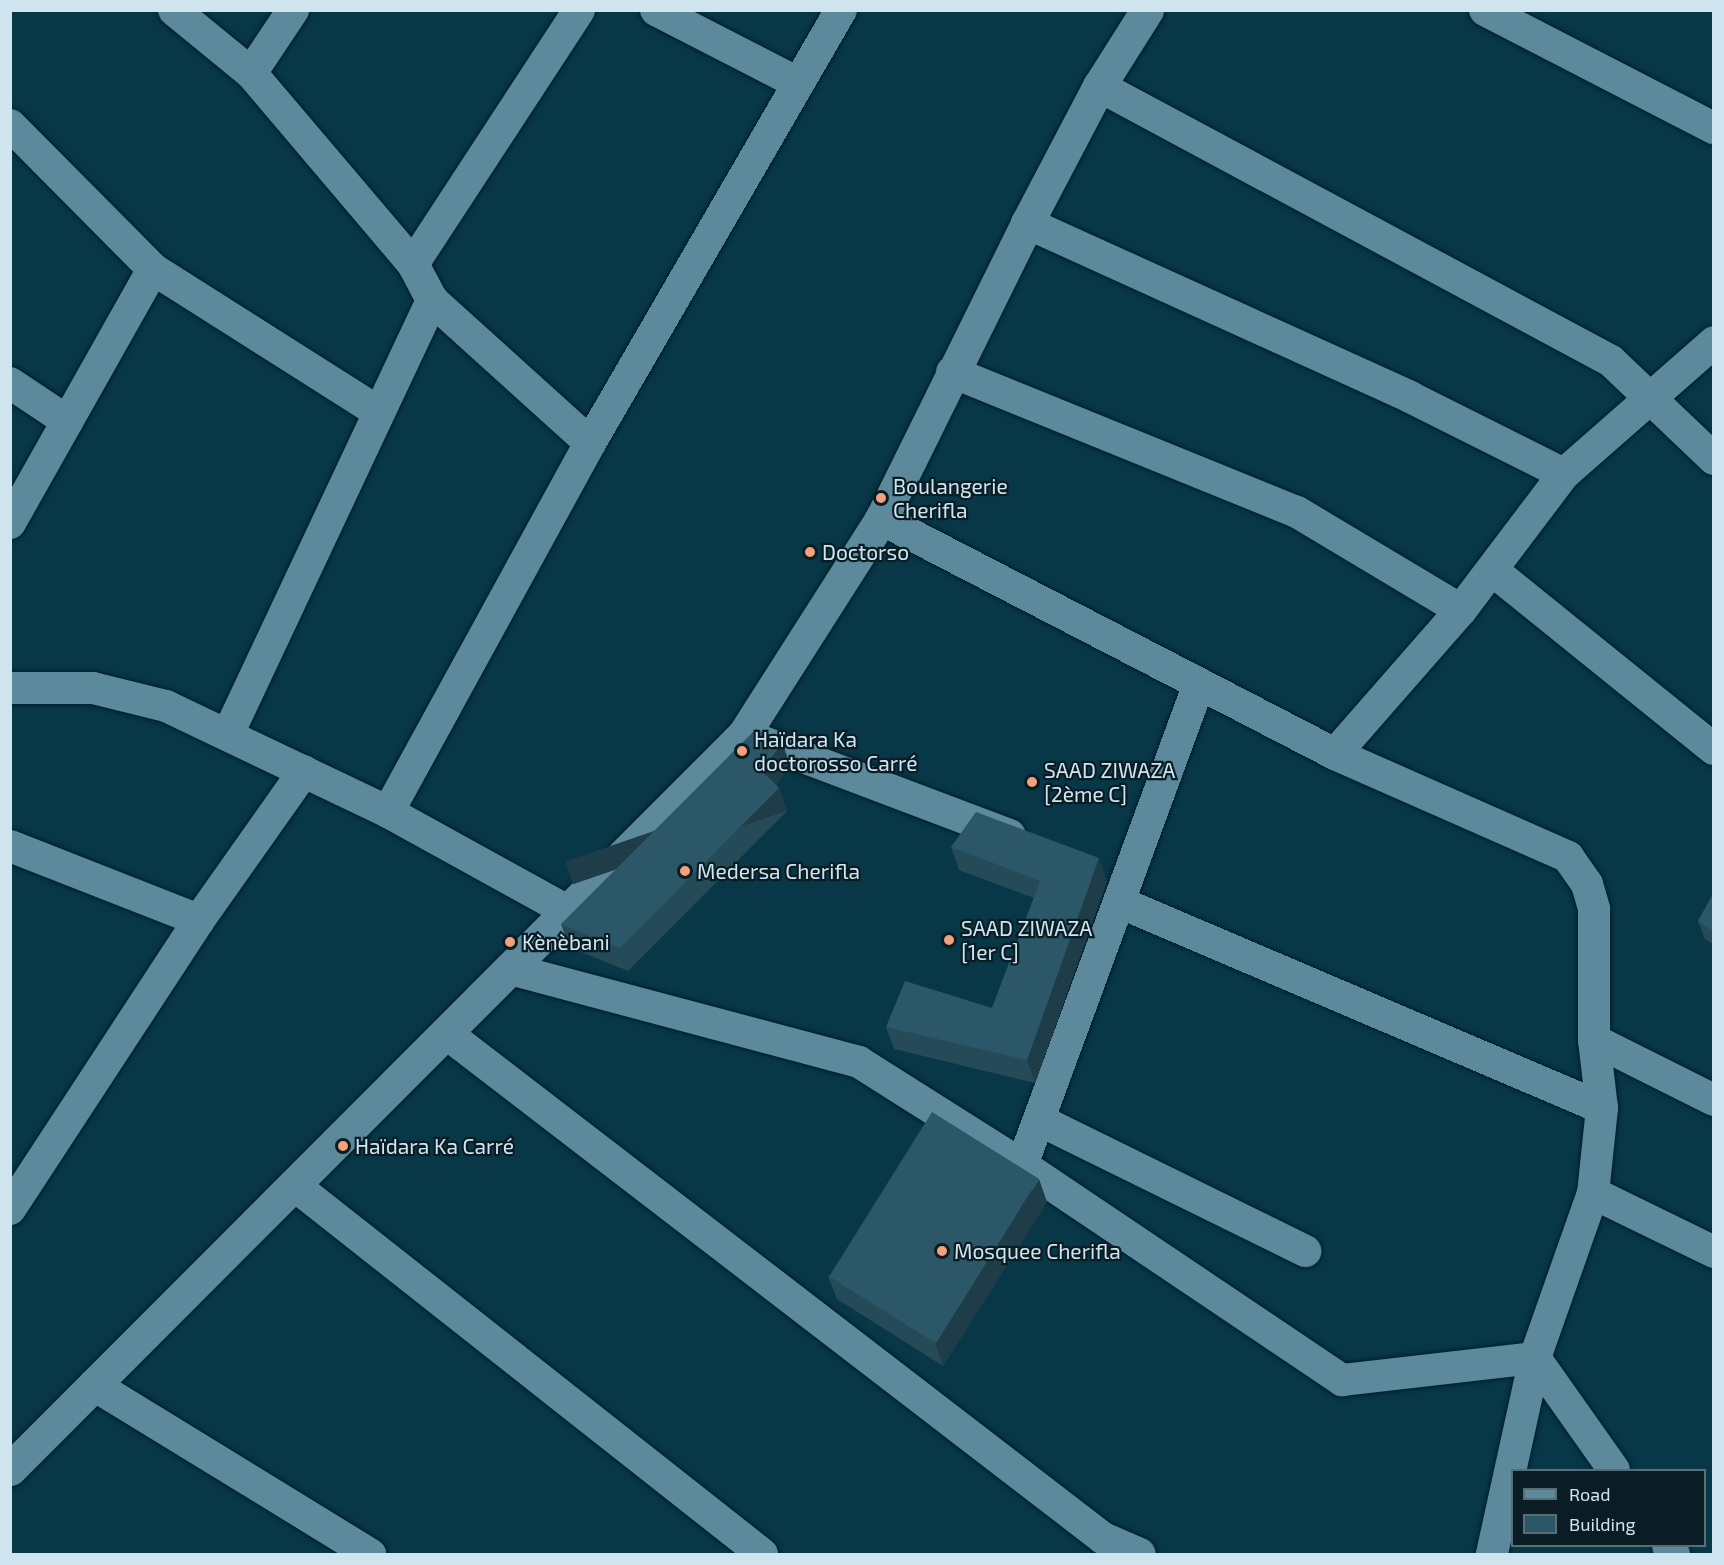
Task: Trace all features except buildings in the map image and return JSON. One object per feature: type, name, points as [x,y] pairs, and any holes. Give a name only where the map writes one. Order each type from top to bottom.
[{"type":"street","points":[[174,10],[251,73],[413,264],[432,300],[590,443]]},
{"type":"street","points":[[251,73],[293,10]]},
{"type":"street","points":[[413,264],[579,10]]},
{"type":"street","points":[[656,10],[798,83]]},
{"type":"street","points":[[388,812],[590,443],[841,10]]},
{"type":"street","points":[[1485,10],[1713,128]]},
{"type":"street","points":[[10,1469],[744,734],[881,519],[1027,223],[1099,86],[1144,12]]},
{"type":"street","points":[[1099,86],[1611,361],[1713,459]]},
{"type":"street","points":[[10,124],[153,269],[377,411]]},
{"type":"street","points":[[1027,223],[1410,397],[1564,474]]},
{"type":"street","points":[[10,523],[153,269]]},
{"type":"street","points":[[228,734],[377,411],[432,300]]},
{"type":"street","points":[[1335,754],[1461,610],[1564,474],[1713,342]]},
{"type":"street","points":[[952,372],[1297,512],[1461,610]]},
{"type":"street","points":[[10,383],[67,421]]},
{"type":"street","points":[[881,519],[1335,754],[1568,857],[1587,884],[1594,909],[1594,1040],[1602,1108],[1593,1193],[1535,1358],[1492,1554]]},
{"type":"street","points":[[1492,570],[1713,749]]},
{"type":"street","points":[[1022,1165],[1200,684]]},
{"type":"street","points":[[10,687],[93,688],[166,706],[388,812],[567,911]]},
{"type":"street","points":[[744,734],[1040,846]]},
{"type":"street","points":[[10,1209],[199,920],[304,771]]},
{"type":"street","points":[[10,846],[199,920]]},
{"type":"street","points":[[1095,867],[1123,891],[1602,1108]]},
{"type":"street","points":[[510,969],[859,1062],[1022,1165],[1342,1380],[1535,1358]]},
{"type":"street","points":[[446,1033],[1103,1538],[1140,1554]]},
{"type":"street","points":[[1594,1040],[1713,1100]]},
{"type":"street","points":[[1039,1120],[1305,1251]]},
{"type":"street","points":[[294,1185],[762,1554]]},
{"type":"street","points":[[1593,1193],[1713,1252]]},
{"type":"street","points":[[1535,1358],[1613,1469]]},
{"type":"street","points":[[94,1385],[370,1554]]},
{"type":"place","name":"Boulangerie Cherifla","points":[[881,498]]},
{"type":"place","name":"Doctorso","points":[[810,552]]},
{"type":"place","name":"Haïdara Ka doctorosso Carré","points":[[742,751]]},
{"type":"place","name":"SAAD ZIWAZA [2ème C]","points":[[1032,782]]},
{"type":"place","name":"Medersa Cherifla","points":[[685,871]]},
{"type":"place","name":"SAAD ZIWAZA [1er C]","points":[[949,940]]},
{"type":"place","name":"Kènèbani","points":[[510,942]]},
{"type":"place","name":"Haïdara Ka Carré","points":[[343,1146]]},
{"type":"place","name":"Mosquee Cherifla","points":[[942,1251]]}]
